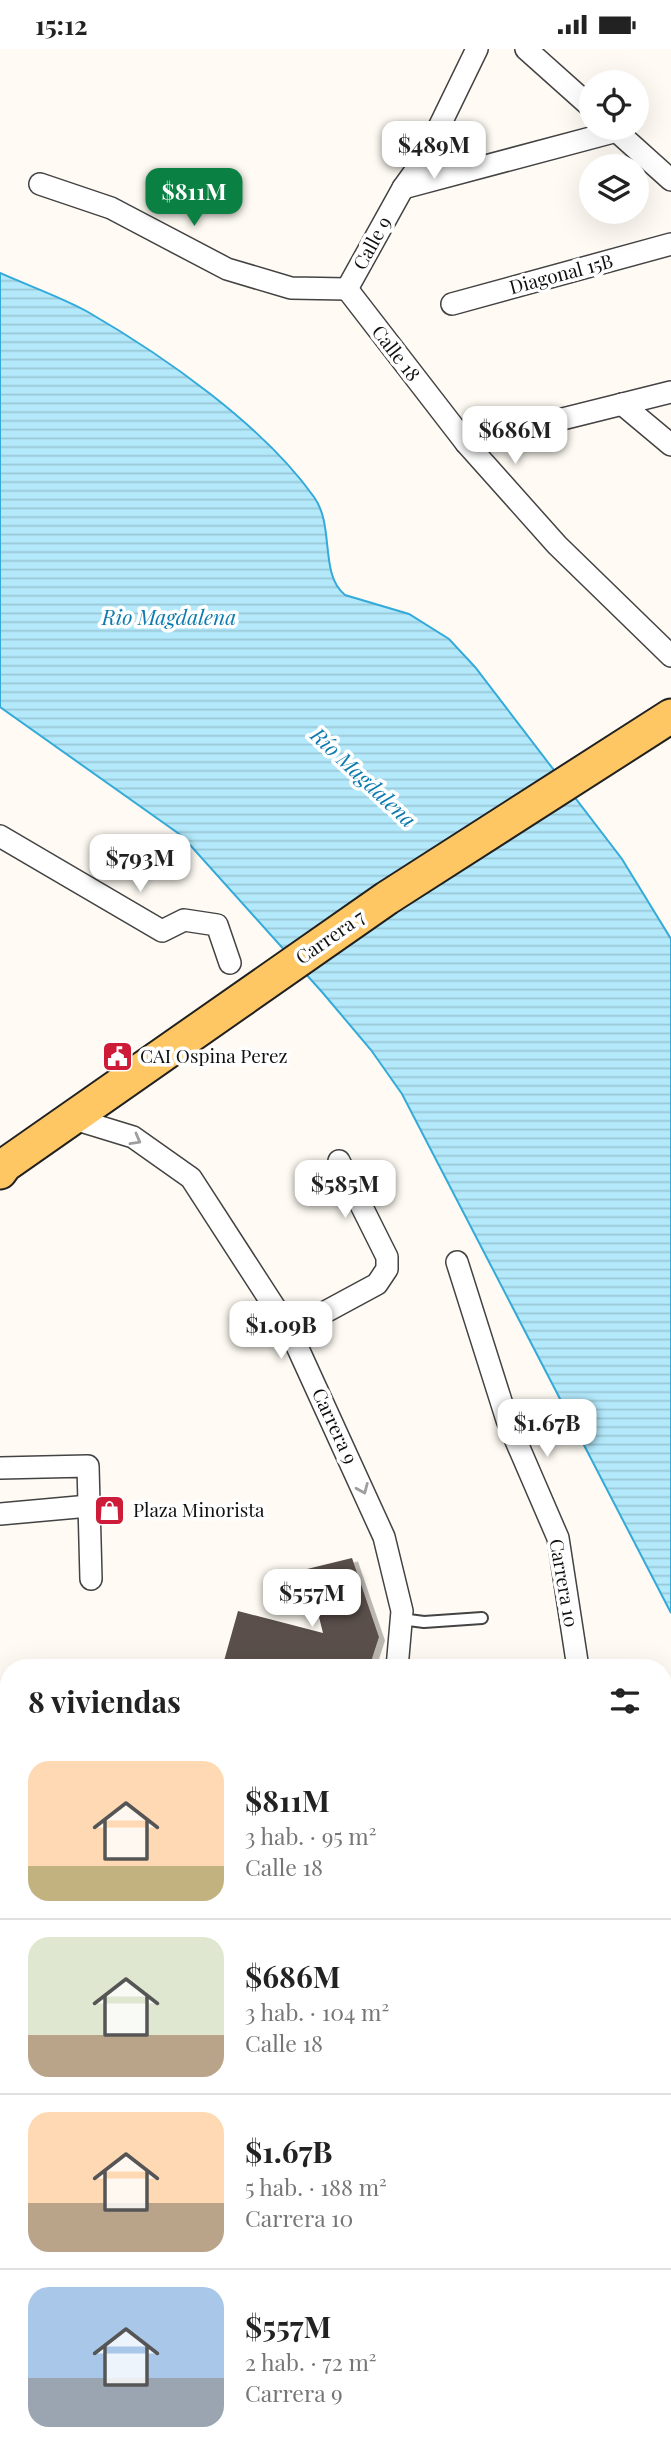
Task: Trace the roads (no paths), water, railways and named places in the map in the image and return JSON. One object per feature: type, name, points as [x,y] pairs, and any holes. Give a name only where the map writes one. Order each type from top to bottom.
[{"type":"main road","name":"Carrera 7","points":[[2,1168],[387,898],[660,723]]},
{"type":"street","name":"Calle 9","points":[[346,289],[403,188],[423,160],[477,49]]},
{"type":"street","points":[[526,49],[579,97]]},
{"type":"street","points":[[403,188],[579,140]]},
{"type":"street","points":[[626,140],[671,180]]},
{"type":"street","points":[[40,184],[111,208],[227,269],[292,288],[346,289]]},
{"type":"street","name":"Diagonal 15B","points":[[452,304],[671,244]]},
{"type":"street","name":"Calle 18","points":[[346,289],[466,443],[557,545],[671,656]]},
{"type":"street","points":[[466,443],[671,392]]},
{"type":"street","points":[[622,404],[671,445]]},
{"type":"street","points":[[0,837],[162,931],[184,920],[217,925],[230,964]]},
{"type":"street","name":"Carrera 9","points":[[71,1118],[133,1137],[191,1178],[290,1331],[384,1537],[401,1619],[398,1659]]},
{"type":"street","points":[[290,1331],[377,1283],[387,1269],[387,1257],[339,1161]]},
{"type":"street","name":"Carrera 10","points":[[457,1262],[507,1420],[558,1538],[577,1659]]},
{"type":"street","points":[[0,1468],[88,1466],[91,1579]]},
{"type":"street","points":[[0,1514],[89,1506]]},
{"type":"lane","points":[[401,1619],[424,1622],[482,1618]]},
{"type":"water","name":"Rio Magdalena","points":[[0,273],[78,307],[148,349],[210,394],[268,444],[293,470],[320,509],[329,562],[337,586],[345,595],[409,614],[449,639],[475,667],[622,859],[671,939],[671,1613],[402,1094],[371,1050],[182,836],[0,707]]},
{"type":"place","name":"CAI Ospina Perez","points":[[117,1056]]},
{"type":"place","name":"Plaza Minorista","points":[[110,1510]]},
{"type":"water label","name":"Río Magdalena","points":[[363,778]]}]
